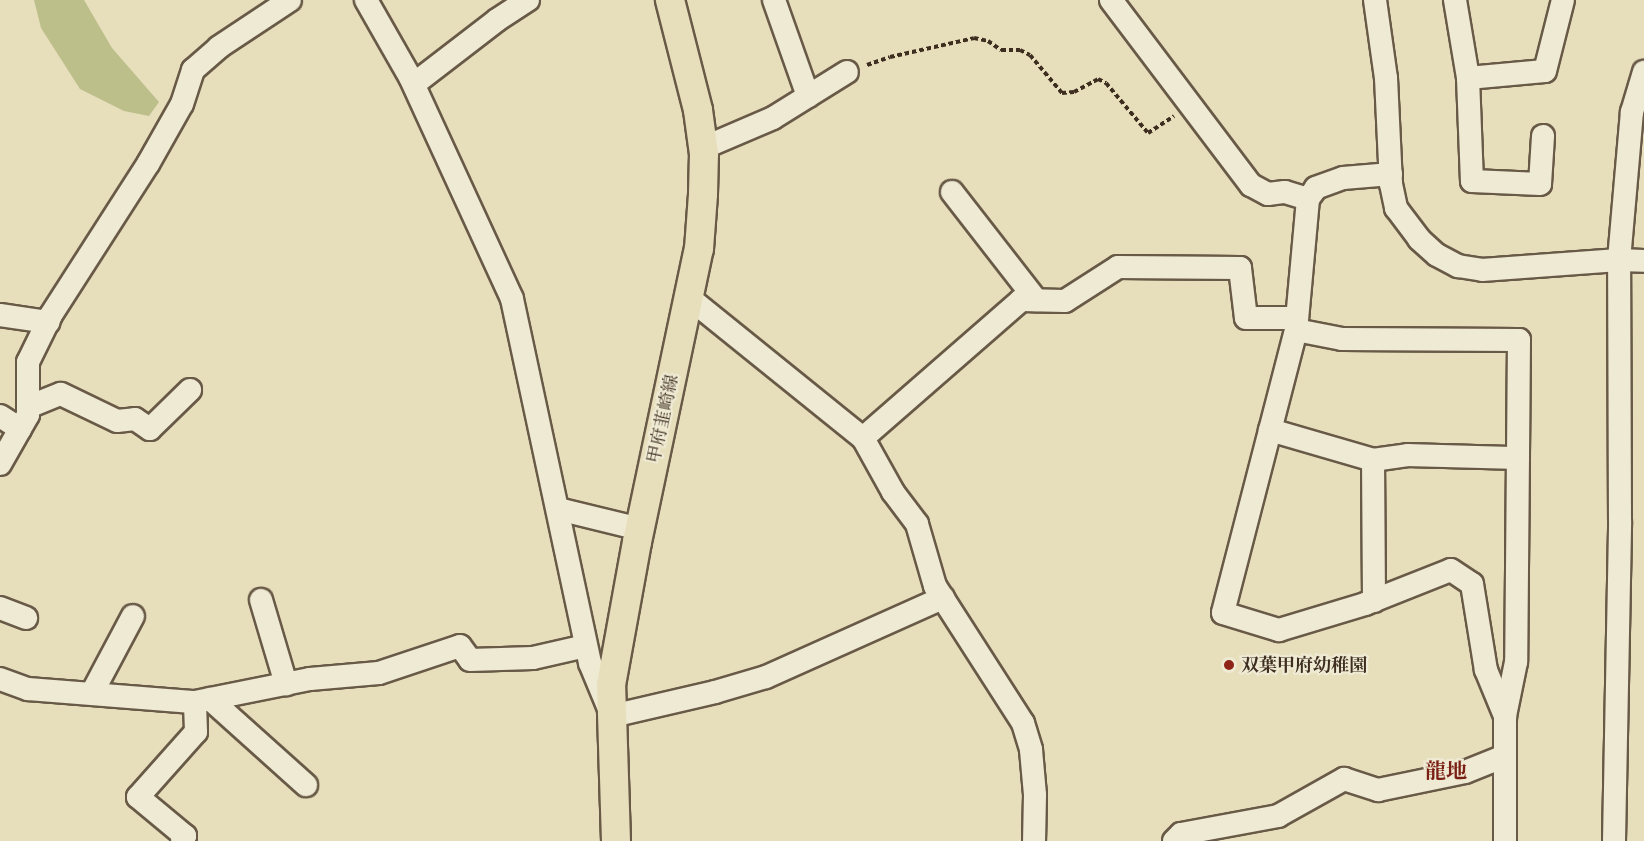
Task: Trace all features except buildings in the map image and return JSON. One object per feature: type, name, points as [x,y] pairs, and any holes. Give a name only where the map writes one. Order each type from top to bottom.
[{"type":"main road","name":"甲府韮崎線","points":[[616,841],[611,685],[617,642],[699,249],[703,194],[703,148],[687,58],[670,0]]},
{"type":"street","points":[[0,464],[28,415],[28,362],[48,322],[182,104],[192,70],[219,47],[290,0]]},
{"type":"street","points":[[366,0],[414,84],[512,299],[590,663],[612,716],[715,692],[766,677],[943,598]]},
{"type":"street","points":[[414,84],[497,20],[528,0]]},
{"type":"street","points":[[774,0],[808,96]]},
{"type":"street","points":[[1111,0],[1251,185],[1268,194],[1285,192],[1308,199]]},
{"type":"street","points":[[1376,0],[1386,78],[1391,174],[1396,208],[1406,224],[1437,255],[1458,266],[1482,270],[1619,260],[1644,261]]},
{"type":"street","points":[[1455,0],[1468,78],[1472,181],[1540,184],[1543,136]]},
{"type":"street","points":[[1468,78],[1545,71],[1563,0]]},
{"type":"street","points":[[703,148],[773,118],[847,72]]},
{"type":"street","points":[[1614,841],[1620,521],[1619,260],[1632,112],[1644,72]]},
{"type":"street","points":[[1391,174],[1342,178],[1316,188],[1308,199],[1296,324],[1223,613],[1279,630],[1374,601],[1451,570],[1472,584],[1486,670],[1505,716]]},
{"type":"street","points":[[952,192],[1036,300]]},
{"type":"street","points":[[863,438],[1021,300],[1065,301],[1118,267],[1240,268],[1245,318],[1296,324],[1342,339],[1519,340],[1516,662],[1505,716],[1505,841]]},
{"type":"street","points":[[688,297],[863,438],[893,492],[917,524],[934,586],[1023,723],[1032,762],[1034,841]]},
{"type":"street","points":[[0,315],[48,322]]},
{"type":"street","points":[[28,407],[62,393],[117,421],[135,419],[150,429],[190,390]]},
{"type":"street","points":[[0,416],[20,429]]},
{"type":"street","points":[[1270,430],[1373,459],[1408,455],[1518,458]]},
{"type":"street","points":[[1373,459],[1374,601]]},
{"type":"street","points":[[558,510],[640,529]]},
{"type":"street","points":[[261,600],[286,684]]},
{"type":"street","points":[[0,608],[26,618]]},
{"type":"street","points":[[92,693],[134,616]]},
{"type":"street","points":[[0,678],[28,689],[203,701],[286,684],[379,673],[460,646],[470,660],[532,658],[586,646]]},
{"type":"street","points":[[203,701],[306,785]]},
{"type":"street","points":[[182,841],[185,836],[138,797],[196,732],[203,701]]},
{"type":"street","points":[[1174,841],[1181,834],[1278,816],[1344,779],[1378,790],[1465,772],[1505,756]]},
{"type":"path","points":[[847,72],[890,57],[974,38],[988,41],[1001,50],[1020,50],[1030,55],[1062,93],[1074,92],[1098,79],[1106,83],[1148,133],[1190,105]]},
{"type":"green space","points":[[34,0],[84,0],[112,48],[159,102],[149,116],[124,111],[80,89],[41,28]]},
{"type":"place","name":"双葉甲府幼稚園","points":[[1229,665]]},
{"type":"district","name":"龍地","points":[[1446,771]]}]
